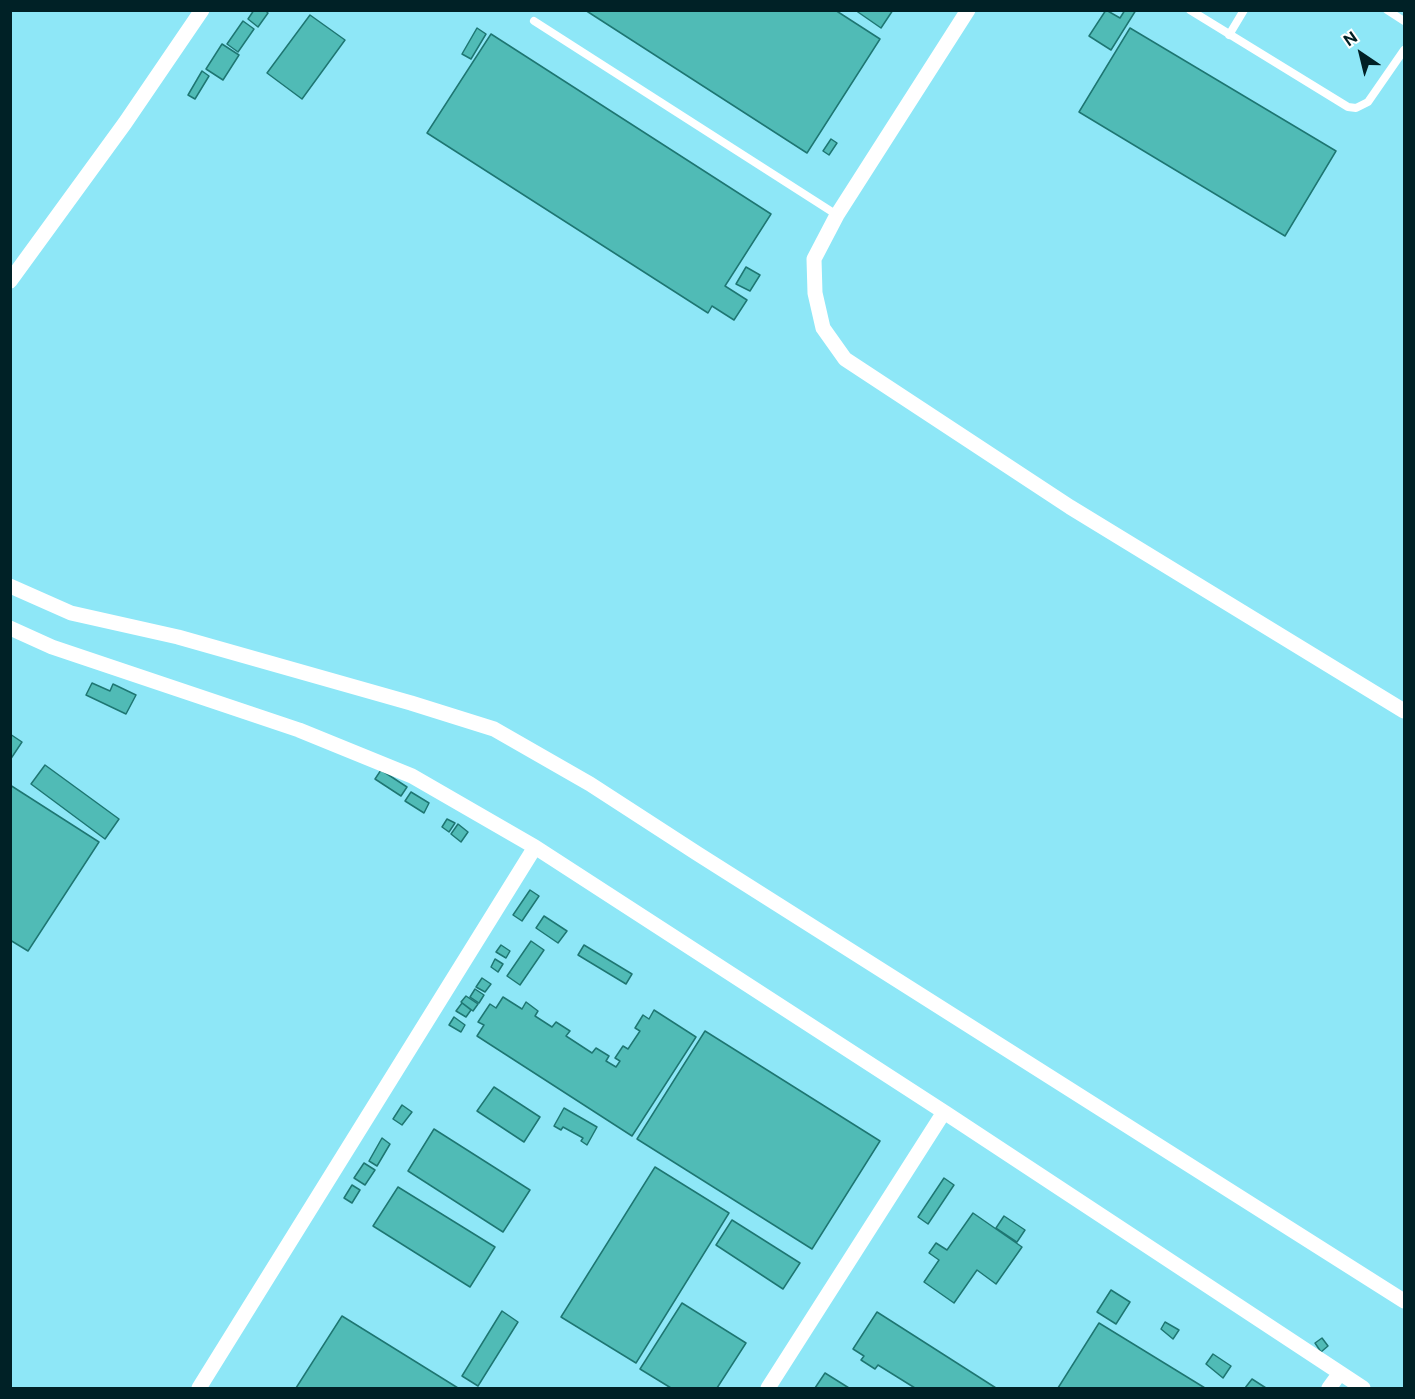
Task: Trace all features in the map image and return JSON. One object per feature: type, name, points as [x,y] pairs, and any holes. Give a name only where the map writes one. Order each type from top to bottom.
[{"type":"street","points":[[10,281],[125,123],[202,10]]},
{"type":"street","points":[[968,10],[837,215],[814,259],[815,293],[823,328],[845,359],[1070,507],[1404,711]]},
{"type":"street","points":[[10,586],[71,613],[178,637],[411,702],[494,729],[590,784],[1404,1301]]},
{"type":"street","points":[[10,628],[52,647],[300,729],[412,776],[535,848],[944,1112],[1363,1389]]},
{"type":"street","points":[[199,1389],[535,848]]},
{"type":"street","points":[[768,1389],[944,1112]]},
{"type":"street","points":[[1329,1389],[1340,1373]]},
{"type":"lane","points":[[1190,10],[1348,107],[1356,108],[1368,102],[1404,50]]},
{"type":"lane","points":[[1229,35],[1244,10]]},
{"type":"lane","points":[[1387,10],[1404,21]]},
{"type":"lane","points":[[534,21],[837,215]]},
{"type":"shaded area","points":[[11,11],[1404,11],[1404,1388],[11,1388]]},
{"type":"building","points":[[254,10],[265,10],[268,13],[258,27],[248,19]]},
{"type":"building","points":[[585,10],[835,10],[880,39],[807,153]]},
{"type":"building","points":[[855,10],[893,10],[881,28]]},
{"type":"building","points":[[1106,10],[1120,18],[1125,10],[1136,10],[1111,50],[1089,36]]},
{"type":"building","points":[[310,15],[345,40],[302,99],[267,73]]},
{"type":"building","points":[[243,21],[254,29],[238,52],[227,44]]},
{"type":"building","points":[[477,28],[486,34],[471,59],[462,54]]},
{"type":"building","points":[[1130,28],[1336,151],[1285,236],[1079,112]]},
{"type":"building","points":[[491,34],[771,214],[725,286],[747,300],[734,320],[712,306],[708,313],[427,133]]},
{"type":"building","points":[[222,44],[239,55],[223,80],[206,69]]},
{"type":"building","points":[[202,71],[209,76],[195,99],[188,95]]},
{"type":"building","points":[[831,139],[837,143],[829,155],[823,151]]},
{"type":"building","points":[[746,267],[760,275],[750,291],[736,284]]},
{"type":"building","points":[[92,683],[110,691],[113,684],[136,695],[126,714],[86,695]]},
{"type":"building","points":[[10,734],[22,742],[10,760]]},
{"type":"building","points":[[45,765],[119,819],[105,839],[31,784]]},
{"type":"building","points":[[381,770],[407,787],[401,796],[375,779]]},
{"type":"building","points":[[10,785],[99,842],[28,951],[10,940]]},
{"type":"building","points":[[411,792],[429,803],[424,813],[405,801]]},
{"type":"building","points":[[447,819],[455,823],[449,832],[442,827]]},
{"type":"building","points":[[458,824],[468,832],[461,842],[451,834]]},
{"type":"building","points":[[530,890],[539,896],[522,921],[513,915]]},
{"type":"building","points":[[544,916],[567,931],[558,943],[536,928]]},
{"type":"building","points":[[531,941],[544,950],[520,985],[507,976]]},
{"type":"building","points":[[501,945],[510,951],[506,958],[496,952]]},
{"type":"building","points":[[584,945],[632,974],[626,984],[578,955]]},
{"type":"building","points":[[495,959],[503,964],[498,972],[491,967]]},
{"type":"building","points":[[482,978],[491,984],[485,992],[476,987]]},
{"type":"building","points":[[475,989],[484,995],[479,1003],[470,997]]},
{"type":"building","points":[[466,996],[478,1004],[473,1011],[461,1002]]},
{"type":"building","points":[[503,997],[522,1009],[526,1002],[538,1011],[535,1016],[552,1027],[556,1022],[570,1031],[566,1036],[592,1053],[596,1048],[609,1056],[606,1061],[616,1067],[620,1061],[615,1058],[623,1046],[628,1049],[640,1031],[635,1028],[643,1015],[649,1019],[654,1010],[696,1037],[632,1136],[477,1036],[484,1025],[478,1022],[490,1004],[496,1008]]},
{"type":"building","points":[[462,1003],[471,1010],[466,1017],[456,1011]]},
{"type":"building","points":[[454,1017],[465,1025],[461,1032],[449,1025]]},
{"type":"building","points":[[705,1031],[880,1141],[812,1249],[637,1139]]},
{"type":"building","points":[[494,1087],[540,1117],[524,1142],[477,1111]]},
{"type":"building","points":[[402,1105],[412,1112],[402,1125],[393,1119]]},
{"type":"building","points":[[564,1108],[597,1127],[587,1145],[581,1141],[583,1138],[563,1127],[561,1130],[554,1126]]},
{"type":"building","points":[[434,1129],[530,1190],[503,1232],[408,1171]]},
{"type":"building","points":[[382,1138],[390,1144],[377,1166],[369,1161]]},
{"type":"building","points":[[364,1163],[375,1170],[365,1185],[354,1178]]},
{"type":"building","points":[[655,1167],[729,1213],[636,1363],[561,1317]]},
{"type":"building","points":[[944,1178],[954,1185],[928,1224],[918,1217]]},
{"type":"building","points":[[352,1185],[360,1190],[352,1203],[344,1198]]},
{"type":"building","points":[[398,1187],[495,1247],[470,1287],[373,1226]]},
{"type":"building","points":[[973,1213],[1022,1247],[996,1284],[977,1270],[954,1303],[924,1282],[939,1260],[929,1253],[936,1243],[947,1250]]},
{"type":"building","points":[[1004,1216],[1025,1230],[1017,1242],[996,1228]]},
{"type":"building","points":[[732,1220],[800,1263],[783,1289],[716,1245]]},
{"type":"building","points":[[1111,1290],[1130,1302],[1116,1324],[1097,1312]]},
{"type":"building","points":[[682,1303],[746,1343],[717,1388],[671,1388],[640,1369]]},
{"type":"building","points":[[502,1311],[518,1322],[478,1386],[462,1376]]},
{"type":"building","points":[[877,1312],[996,1388],[915,1388],[878,1365],[875,1369],[861,1360],[864,1356],[853,1349]]},
{"type":"building","points":[[342,1316],[458,1388],[296,1388]]},
{"type":"building","points":[[1165,1322],[1179,1330],[1173,1339],[1161,1329]]},
{"type":"building","points":[[1099,1323],[1205,1388],[1058,1388]]},
{"type":"building","points":[[1322,1338],[1328,1346],[1321,1352],[1315,1343]]},
{"type":"building","points":[[1213,1354],[1231,1366],[1223,1378],[1206,1364]]},
{"type":"building","points":[[825,1373],[849,1388],[815,1388]]},
{"type":"building","points":[[1252,1379],[1266,1388],[1245,1388]]}]
